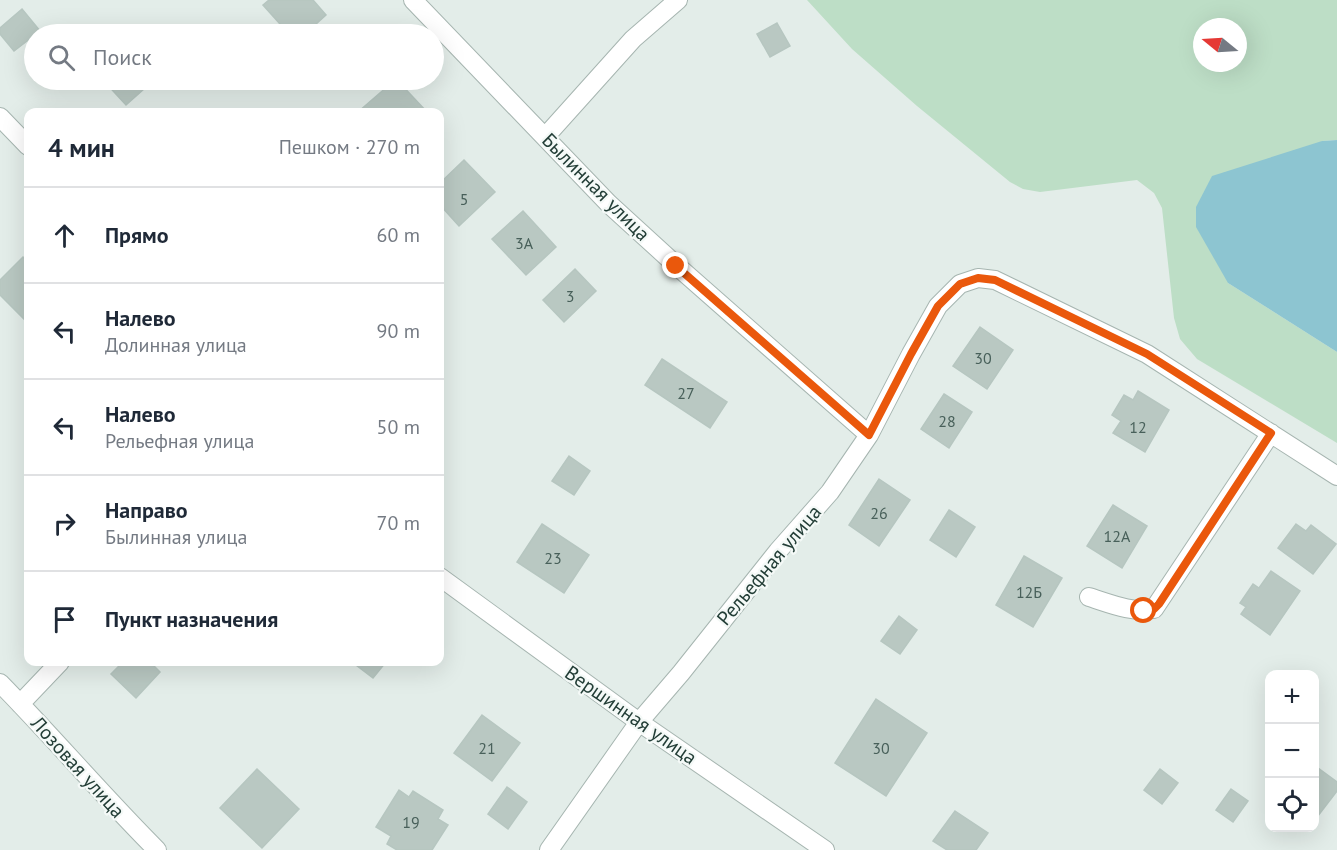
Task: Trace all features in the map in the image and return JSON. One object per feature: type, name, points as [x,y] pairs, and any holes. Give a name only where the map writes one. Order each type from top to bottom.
[{"type":"street","name":"Былинная улица","points":[[413,0],[436,24]]},
{"type":"street","points":[[545,137],[633,39],[678,0]]},
{"type":"street","name":"Былинная улица","points":[[444,32],[609,204],[676,266],[869,435]]},
{"type":"street","points":[[0,117],[24,142]]},
{"type":"street","name":"Рельефная улица","points":[[549,850],[639,722],[778,551],[830,492],[869,435],[938,306],[960,284],[978,278],[995,280],[1147,354],[1271,433]]},
{"type":"street","points":[[1089,597],[1134,610],[1154,609],[1271,433],[1337,476]]},
{"type":"street","name":"Вершинная улица","points":[[444,580],[639,722],[825,850]]},
{"type":"street","points":[[20,704],[56,666]]},
{"type":"street","name":"Лозовая улица","points":[[0,683],[131,825],[157,850]]},
{"type":"green space","points":[[807,0],[1337,0],[1337,140],[1322,141],[1228,283],[1337,352],[1337,443],[1197,359],[1180,339],[1174,318],[1162,208],[1154,193],[1137,180],[1040,192],[1023,189],[1010,182],[852,49]]},
{"type":"water","points":[[1337,140],[1337,352],[1228,283],[1196,227],[1196,207],[1212,176],[1322,141]]},
{"type":"building","points":[[269,0],[313,0],[326,15],[316,24],[280,24],[263,5]]},
{"type":"building","points":[[22,9],[34,24],[24,24],[24,43],[14,51],[0,34],[0,28]]},
{"type":"building","points":[[777,23],[790,46],[770,57],[757,34]]},
{"type":"building","points":[[112,90],[143,90],[126,105]]},
{"type":"building","points":[[383,90],[406,90],[423,108],[363,108]]},
{"type":"building","points":[[464,160],[495,192],[459,226],[444,209],[444,179]]},
{"type":"building","points":[[523,211],[556,247],[526,275],[492,239]]},
{"type":"building","points":[[24,258],[24,319],[0,295],[0,280]]},
{"type":"building","points":[[575,269],[596,291],[564,322],[543,300]]},
{"type":"building","points":[[980,327],[1013,350],[987,389],[953,366]]},
{"type":"building","points":[[662,359],[727,402],[710,428],[645,385]]},
{"type":"building","points":[[1138,391],[1169,410],[1145,452],[1113,433],[1121,421],[1112,415],[1124,395],[1133,400]]},
{"type":"building","points":[[944,394],[972,412],[949,448],[921,429]]},
{"type":"building","points":[[569,456],[590,471],[574,495],[552,481]]},
{"type":"building","points":[[879,479],[910,500],[879,546],[849,525]]},
{"type":"building","points":[[1113,505],[1147,526],[1122,568],[1087,546]]},
{"type":"building","points":[[949,510],[975,527],[956,557],[930,540]]},
{"type":"building","points":[[542,524],[589,555],[564,593],[517,562]]},
{"type":"building","points":[[1296,524],[1306,531],[1311,525],[1336,544],[1313,574],[1278,548]]},
{"type":"building","points":[[1024,556],[1062,578],[1033,627],[996,605]]},
{"type":"building","points":[[1271,571],[1300,591],[1270,635],[1241,614],[1246,607],[1240,603],[1253,584],[1259,588]]},
{"type":"building","points":[[899,616],[917,630],[900,654],[881,641]]},
{"type":"building","points":[[119,666],[154,666],[160,672],[136,698],[111,674]]},
{"type":"building","points":[[357,666],[383,666],[373,678]]},
{"type":"building","points":[[876,699],[927,733],[886,796],[835,763]]},
{"type":"building","points":[[482,715],[520,743],[492,781],[454,753]]},
{"type":"building","points":[[257,769],[299,809],[262,848],[220,808]]},
{"type":"building","points":[[1160,769],[1178,783],[1162,804],[1144,790]]},
{"type":"building","points":[[1319,769],[1337,782],[1337,791],[1319,814]]},
{"type":"building","points":[[507,787],[527,802],[508,829],[488,814]]},
{"type":"building","points":[[1231,789],[1248,801],[1233,822],[1216,810]]},
{"type":"building","points":[[399,790],[409,797],[413,791],[443,810],[438,819],[448,825],[432,850],[397,850],[387,844],[391,836],[376,827]]},
{"type":"building","points":[[955,811],[988,833],[976,850],[947,850],[933,841]]},
{"type":"route","points":[[676,266],[869,435],[938,306],[960,284],[978,278],[995,280],[1147,354],[1271,433],[1159,604],[1154,609],[1144,611]]}]
